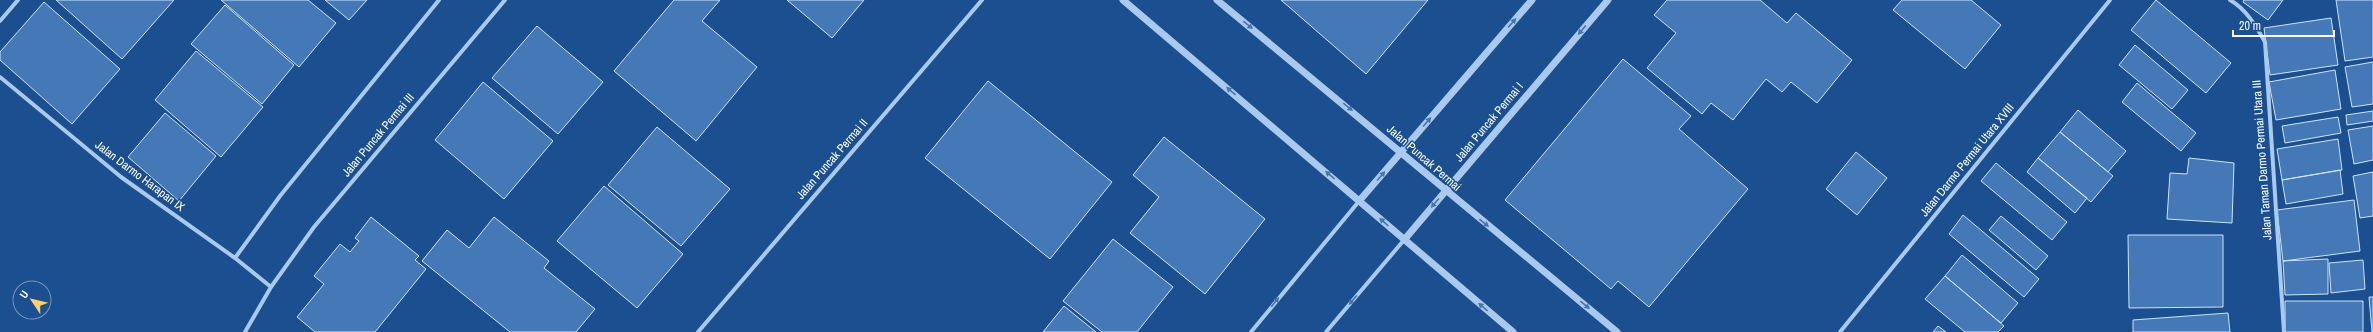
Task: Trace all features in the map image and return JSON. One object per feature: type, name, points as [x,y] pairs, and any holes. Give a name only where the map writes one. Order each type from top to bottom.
[{"type":"street","points":[[0,21],[18,0]]},
{"type":"street","points":[[235,258],[280,196],[439,0]]},
{"type":"street","name":"Jalan Puncak Permai III","points":[[245,332],[271,287],[314,227],[505,0]]},
{"type":"street","name":"Jalan Puncak Permai II","points":[[698,332],[982,0]]},
{"type":"street","points":[[1124,0],[1513,332]]},
{"type":"street","name":"Jalan Puncak Permai","points":[[1217,0],[1402,152],[1445,191],[1618,332]]},
{"type":"street","points":[[1250,332],[1360,200],[1532,0]]},
{"type":"street","name":"Jalan Puncak Permai I","points":[[1326,332],[1608,0]]},
{"type":"street","name":"Jalan Darmo Permai Utara XVIII","points":[[1840,332],[2110,0]]},
{"type":"street","name":"Jalan Taman Darmo Permai Utara III","points":[[2230,0],[2239,5],[2256,26],[2265,42],[2284,332]]},
{"type":"street","name":"Jalan Darmo Harapan IX","points":[[0,77],[121,177],[235,258],[271,287]]},
{"type":"building","points":[[56,0],[174,0],[122,59]]},
{"type":"building","points":[[221,0],[308,0],[336,23],[299,67]]},
{"type":"building","points":[[325,0],[367,0],[349,20]]},
{"type":"building","points":[[674,0],[720,0],[702,21],[757,67],[696,141],[614,71]]},
{"type":"building","points":[[787,0],[864,0],[832,38]]},
{"type":"building","points":[[1281,0],[1428,0],[1366,74]]},
{"type":"building","points":[[1667,0],[1760,0],[1787,23],[1796,13],[1852,60],[1817,103],[1791,82],[1782,92],[1766,79],[1733,120],[1711,103],[1702,114],[1647,68],[1676,33],[1654,15]]},
{"type":"building","points":[[1902,0],[1971,0],[2001,25],[1965,69],[1893,10]]},
{"type":"building","points":[[2156,0],[2231,63],[2206,93],[2131,30]]},
{"type":"building","points":[[2244,0],[2283,0],[2268,20],[2243,2]]},
{"type":"building","points":[[2336,0],[2373,0],[2373,57],[2345,61]]},
{"type":"building","points":[[44,2],[120,69],[72,124],[0,60],[0,52]]},
{"type":"building","points":[[225,5],[294,65],[262,104],[191,44]]},
{"type":"building","points":[[2331,18],[2338,65],[2270,75],[2264,28]]},
{"type":"building","points":[[537,26],[603,82],[558,134],[492,78]]},
{"type":"building","points":[[2135,45],[2188,90],[2172,109],[2119,65]]},
{"type":"building","points":[[196,51],[263,107],[221,157],[155,100]]},
{"type":"building","points":[[1623,59],[1691,116],[1679,129],[1748,189],[1649,307],[1618,281],[1611,289],[1505,200]]},
{"type":"building","points":[[2373,62],[2373,104],[2352,107],[2345,67]]},
{"type":"building","points":[[2335,70],[2341,109],[2276,120],[2269,82]]},
{"type":"building","points":[[988,81],[1112,182],[1050,259],[925,158]]},
{"type":"building","points":[[483,82],[553,141],[504,199],[435,140]]},
{"type":"building","points":[[2137,83],[2196,133],[2181,151],[2122,102]]},
{"type":"building","points":[[2078,110],[2126,151],[2108,172],[2060,132]]},
{"type":"building","points":[[2373,111],[2373,121],[2347,125],[2346,115]]},
{"type":"building","points":[[165,113],[216,156],[179,201],[128,157]]},
{"type":"building","points":[[2338,117],[2341,133],[2285,143],[2282,126]]},
{"type":"building","points":[[2373,126],[2373,160],[2354,164],[2348,130]]},
{"type":"building","points":[[657,127],[730,189],[681,246],[608,185]]},
{"type":"building","points":[[2060,132],[2113,176],[2091,202],[2038,158]]},
{"type":"building","points":[[1164,137],[1265,219],[1205,294],[1130,233],[1159,197],[1133,175]]},
{"type":"building","points":[[2338,139],[2342,170],[2282,180],[2277,149]]},
{"type":"building","points":[[1856,152],[1887,178],[1857,215],[1826,189]]},
{"type":"building","points":[[2038,158],[2087,198],[2075,213],[2027,172]]},
{"type":"building","points":[[2189,158],[2234,163],[2232,223],[2167,219],[2170,173],[2187,174]]},
{"type":"building","points":[[1996,163],[2067,222],[2052,240],[1981,181]]},
{"type":"building","points":[[2340,170],[2343,194],[2286,204],[2282,180]]},
{"type":"building","points":[[2373,172],[2373,216],[2360,218],[2353,176]]},
{"type":"building","points":[[604,186],[683,254],[637,308],[557,241]]},
{"type":"building","points":[[2354,200],[2360,251],[2283,261],[2277,210]]},
{"type":"building","points":[[1963,215],[2039,279],[2024,297],[1949,234]]},
{"type":"building","points":[[2001,216],[2048,256],[2036,270],[1989,230]]},
{"type":"building","points":[[371,217],[419,256],[415,260],[426,269],[375,332],[315,332],[297,317],[324,284],[314,276],[340,244],[350,252],[359,241],[355,238]]},
{"type":"building","points":[[494,217],[549,261],[544,268],[595,309],[576,332],[510,332],[422,261],[447,230],[469,248]]},
{"type":"building","points":[[2128,235],[2223,235],[2223,307],[2129,308]]},
{"type":"building","points":[[1113,239],[1173,287],[1137,332],[1102,332],[1063,301]]},
{"type":"building","points":[[1962,255],[2018,303],[2001,323],[1945,276]]},
{"type":"building","points":[[2328,259],[2328,294],[2285,295],[2283,261]]},
{"type":"building","points":[[2363,260],[2365,289],[2331,293],[2329,263]]},
{"type":"building","points":[[1945,276],[2004,326],[1998,332],[1965,332],[1925,299]]},
{"type":"building","points":[[2369,297],[2373,297],[2373,332],[2372,332]]},
{"type":"building","points":[[2285,301],[2363,301],[2363,332],[2285,332]]},
{"type":"building","points":[[1064,306],[1096,332],[1043,332]]},
{"type":"building","points":[[2228,313],[2230,332],[2133,332],[2133,320]]},
{"type":"building","points":[[1938,326],[1946,332],[1933,332]]}]
